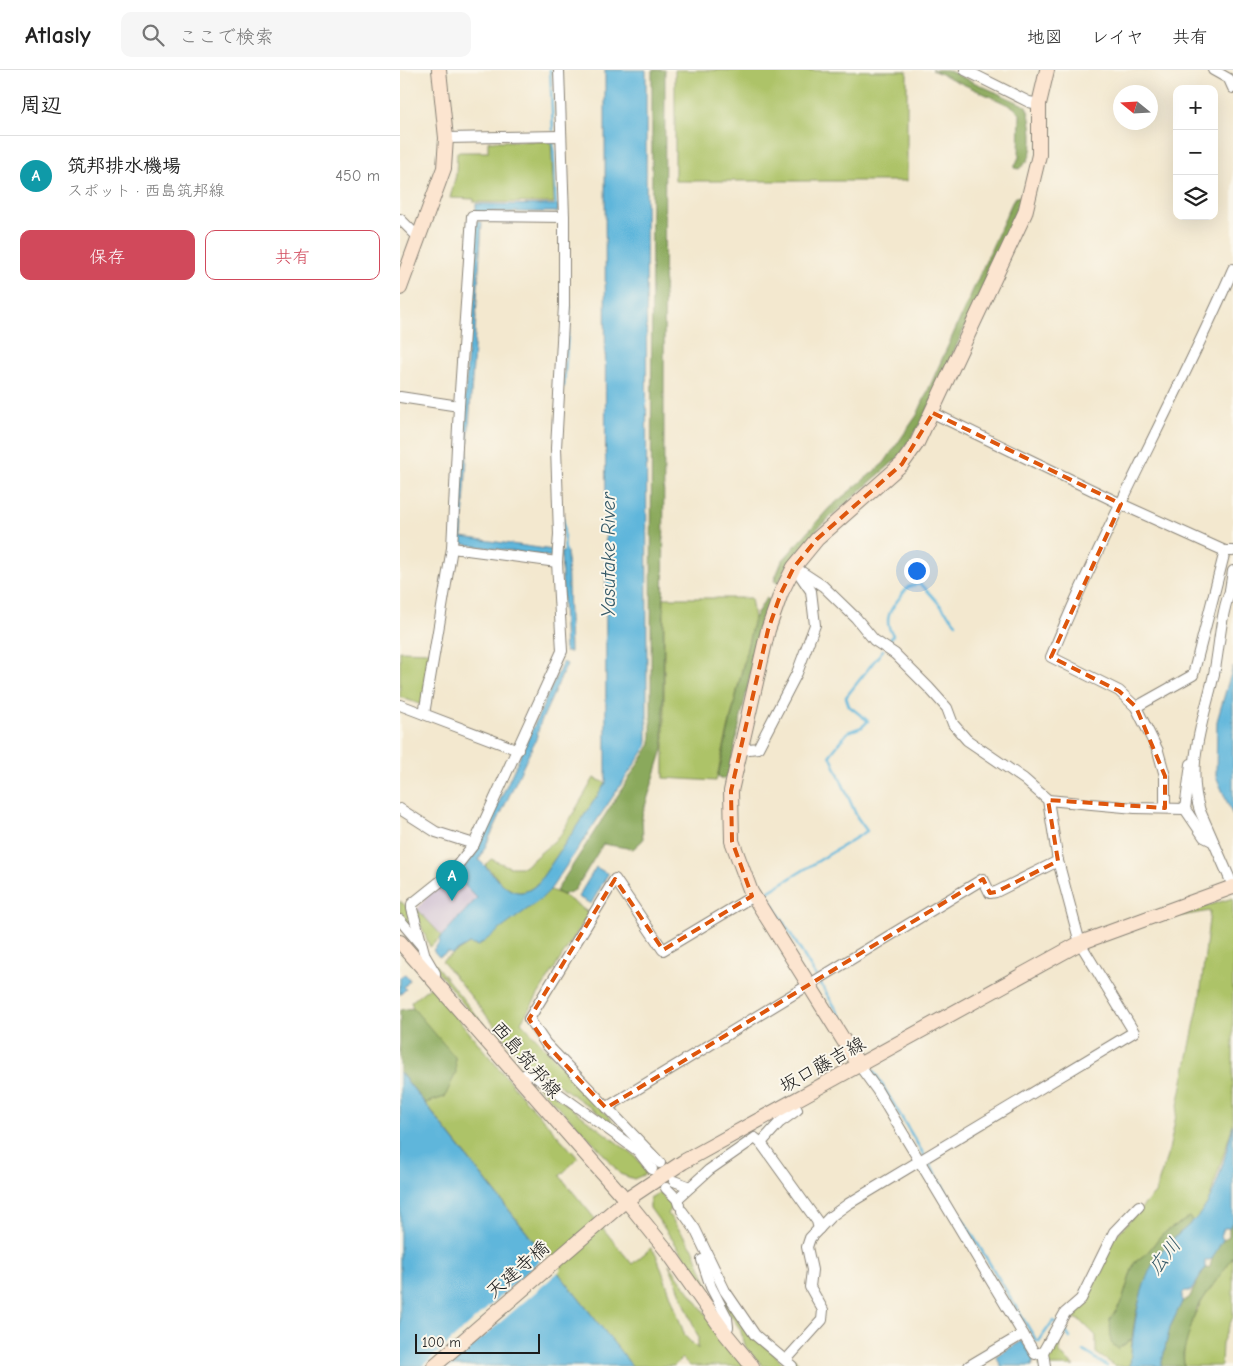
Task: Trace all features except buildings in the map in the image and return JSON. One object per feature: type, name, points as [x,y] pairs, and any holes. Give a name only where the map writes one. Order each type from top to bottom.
[{"type":"main road","points":[[400,288],[441,181],[446,138],[439,70]]},
{"type":"main road","points":[[859,1065],[753,896],[738,862],[732,841],[731,800],[740,750],[768,630],[781,593],[794,568],[818,539],[902,464],[917,443],[933,413],[1025,213],[1039,155],[1039,104],[1047,70]]},
{"type":"main road","name":"坂口藤吉線","points":[[626,1200],[683,1162],[1080,943],[1233,887]]},
{"type":"main road","name":"西島筑邦線","points":[[400,942],[626,1200]]},
{"type":"main road","points":[[626,1200],[668,1252],[725,1333],[752,1366]]},
{"type":"main road","name":"天建寺橋","points":[[434,1366],[626,1200]]},
{"type":"street","points":[[435,983],[435,973],[423,947],[412,904],[452,872],[474,844],[561,656],[557,562],[559,534],[556,448],[564,306],[564,217],[559,70]]},
{"type":"street","points":[[965,70],[1029,102],[1039,104]]},
{"type":"street","points":[[1213,70],[1229,80],[1233,88]]},
{"type":"street","points":[[446,138],[561,136]]},
{"type":"street","points":[[424,714],[452,548],[459,406],[472,216],[564,217]]},
{"type":"street","points":[[400,219],[418,237]]},
{"type":"street","points":[[1165,808],[1166,776],[1158,751],[1136,707],[1119,691],[1051,658],[1121,504],[1172,397],[1197,351],[1233,269]]},
{"type":"street","points":[[400,397],[459,406]]},
{"type":"street","points":[[933,413],[1121,504],[1229,551],[1193,675],[1136,707]]},
{"type":"street","points":[[452,548],[557,562]]},
{"type":"street","points":[[740,750],[758,748],[796,673],[815,625],[812,591],[794,568]]},
{"type":"street","points":[[794,568],[823,586],[856,618],[874,640],[895,654],[947,708],[953,724],[967,740],[1024,779],[1048,800],[1185,809]]},
{"type":"street","points":[[1233,571],[1232,587],[1214,674],[1200,726],[1196,755],[1196,799],[1233,887]]},
{"type":"street","points":[[400,705],[518,750]]},
{"type":"street","points":[[1196,755],[1191,762],[1188,776],[1185,809],[1204,837],[1213,841]]},
{"type":"street","points":[[682,1211],[695,1229],[718,1278],[755,1335],[773,1352],[789,1363],[822,1320],[823,1310],[810,1287],[812,1270],[807,1247],[810,1238],[819,1229],[848,1204],[1134,1032],[1080,943],[1058,861],[1048,800]]},
{"type":"street","points":[[400,809],[436,832],[474,844]]},
{"type":"street","points":[[606,1108],[983,879],[990,893],[996,892],[1058,861]]},
{"type":"street","points":[[518,1078],[526,1074],[533,1075],[631,1145],[656,1166],[606,1108],[546,1044],[529,1019],[615,878],[663,950],[753,896]]},
{"type":"street","points":[[400,920],[423,947]]},
{"type":"street","points":[[859,1065],[924,1159],[1035,1354],[1043,1352]]},
{"type":"street","points":[[761,1143],[779,1123],[797,1110],[793,1102]]},
{"type":"street","points":[[677,1199],[747,1142],[755,1138],[761,1143],[817,1221],[819,1229]]},
{"type":"street","points":[[690,1187],[670,1184],[698,1249],[711,1287],[727,1318],[728,1327],[725,1333]]},
{"type":"street","points":[[1045,1366],[1043,1352],[1060,1325],[1065,1313],[1081,1300],[1109,1240],[1139,1206]]},
{"type":"street","points":[[969,1366],[1023,1334]]},
{"type":"highlighted area","points":[[933,413],[1121,504],[1051,657],[1119,691],[1136,707],[1165,776],[1165,808],[1048,800],[1058,861],[996,892],[990,893],[983,879],[606,1108],[546,1044],[529,1019],[615,879],[663,950],[752,896],[732,841],[731,791],[768,630],[781,593],[794,567],[817,539],[902,464]]},
{"type":"shaded area","points":[[454,874],[477,898],[442,936],[417,909],[435,887]]},
{"type":"green space","points":[[652,70],[665,70],[663,749],[642,816],[643,840],[633,849],[603,844],[575,890],[563,895],[556,891],[651,744]]},
{"type":"green space","points":[[675,70],[907,71],[907,181],[675,181]]},
{"type":"green space","points":[[932,70],[947,70],[1026,106],[1031,125],[1032,141],[1028,160],[1019,169],[1014,168],[1019,157],[1020,114],[1013,107]]},
{"type":"green space","points":[[488,141],[551,141],[554,203],[474,202],[474,199],[450,198],[456,175],[457,152],[488,152]]},
{"type":"green space","points":[[1019,196],[1022,201],[924,418],[899,457],[818,528],[793,559],[778,583],[774,581],[782,561],[829,508],[884,463],[917,415],[1014,198]]},
{"type":"green space","points":[[664,598],[751,598],[754,618],[716,781],[664,778]]},
{"type":"green space","points":[[766,598],[771,601],[755,653],[728,777],[723,779],[718,776],[754,618]]},
{"type":"green space","points":[[400,651],[431,652],[422,705],[400,697]]},
{"type":"green space","points":[[594,778],[606,783],[539,882],[531,889],[523,892],[516,892],[504,885],[485,865],[491,859],[510,867],[524,867],[560,836]]},
{"type":"green space","points":[[550,890],[563,895],[589,913],[521,1022],[619,1128],[521,1058],[442,961],[541,899]]},
{"type":"green space","points":[[1233,898],[1233,1125],[1208,1203],[1194,1222],[1190,1217],[1162,1234],[1148,1252],[1134,1263],[1122,1301],[1110,1320],[1118,1349],[1132,1339],[1130,1366],[1115,1366],[1096,1353],[1096,1336],[1081,1321],[1070,1317],[1084,1303],[1113,1239],[1155,1193],[1169,1150],[1200,997],[1210,911],[1163,919]]},
{"type":"green space","points":[[400,901],[406,906],[416,934],[400,916]]},
{"type":"green space","points":[[417,909],[442,936],[430,947],[417,916]]},
{"type":"green space","points":[[429,957],[513,1061],[506,1057],[432,965]]},
{"type":"green space","points":[[431,986],[515,1088],[578,1158],[560,1176],[632,1264],[651,1248],[656,1254],[685,1336],[698,1349],[698,1337],[669,1264],[744,1366],[690,1366],[682,1358],[674,1366],[632,1366],[425,1103],[445,1097],[411,1002]]},
{"type":"green space","points":[[413,1008],[455,1057],[456,1072],[445,1097],[425,1103],[400,1072],[400,1010]]},
{"type":"green space","points":[[534,1082],[541,1085],[636,1157],[648,1173],[634,1179],[620,1174],[595,1144]]},
{"type":"green space","points":[[660,1192],[672,1207],[668,1214],[694,1250],[711,1294],[650,1208],[650,1198]]},
{"type":"green space","points":[[1190,1217],[1194,1222],[1173,1239],[1154,1263],[1139,1300],[1132,1339],[1118,1349],[1111,1343],[1110,1320],[1122,1301],[1134,1263],[1148,1252],[1162,1234]]},
{"type":"green space","points":[[1233,1220],[1233,1257],[1196,1309],[1183,1354],[1184,1366],[1161,1366],[1170,1327],[1182,1302],[1189,1298],[1205,1268],[1210,1267],[1216,1249],[1229,1236],[1229,1228]]},
{"type":"green space","points":[[1233,1257],[1233,1317],[1222,1343],[1221,1366],[1184,1366],[1184,1351],[1192,1321],[1206,1294]]},
{"type":"green space","points":[[713,1277],[782,1363],[794,1358],[801,1366],[763,1366],[746,1348],[740,1329],[719,1298]]},
{"type":"green space","points":[[1060,1335],[1059,1353],[1074,1366],[1039,1366]]},
{"type":"water","name":"Yasutake River","points":[[605,70],[646,70],[647,746],[550,890],[541,899],[478,946],[469,944],[452,954],[448,952],[439,957],[433,950],[440,942],[439,939],[477,898],[455,875],[475,855],[563,662],[567,664],[540,724],[536,739],[479,860],[507,888],[522,892],[530,889],[539,882],[606,783]]},
{"type":"water","points":[[476,204],[558,205],[558,212],[476,212]]},
{"type":"water","points":[[476,221],[482,222],[462,537],[553,550],[552,557],[456,543]]},
{"type":"water","points":[[561,552],[567,552],[570,652],[565,652]]},
{"type":"water","points":[[1233,666],[1233,816],[1216,776],[1217,721]]},
{"type":"water","points":[[596,867],[608,874],[591,904],[578,897]]},
{"type":"water","points":[[405,974],[410,980],[404,987],[406,989],[400,995],[400,977]]},
{"type":"water","points":[[400,1072],[632,1366],[400,1366]]},
{"type":"water","name":"広川","points":[[1233,1125],[1233,1220],[1229,1228],[1224,1228],[1221,1236],[1223,1239],[1212,1259],[1205,1261],[1205,1268],[1191,1291],[1185,1291],[1182,1294],[1182,1302],[1170,1327],[1161,1366],[1130,1366],[1135,1323],[1146,1278],[1160,1253],[1197,1218],[1207,1204],[1219,1176]]},
{"type":"water","points":[[1022,1341],[1034,1360],[1032,1366],[1001,1366],[996,1356]]},
{"type":"pier","points":[[548,1253],[561,1270],[450,1366],[423,1366]]},
{"type":"waterway","points":[[550,70],[553,130]]},
{"type":"waterway","points":[[553,141],[556,205]]},
{"type":"waterway","points":[[564,386],[570,306]]},
{"type":"waterway","points":[[563,517],[565,552]]},
{"type":"waterway","points":[[887,645],[893,635],[888,622],[891,610],[908,587],[919,584],[924,587],[956,623]]},
{"type":"waterway","points":[[816,976],[766,893],[867,831],[857,817],[830,755],[848,732],[862,727],[868,721],[849,706],[846,697],[883,650]]},
{"type":"waterway","points":[[819,981],[862,1051]]},
{"type":"waterway","points":[[874,1071],[924,1155]]},
{"type":"waterway","points":[[927,1160],[1036,1340],[1039,1341],[1053,1321],[1057,1323]]},
{"type":"waterway","points":[[1062,1326],[1070,1338]]},
{"type":"waterway","points":[[1084,1351],[1107,1366]]},
{"type":"place","name":"筑邦排水機場","points":[[452,901]]}]
